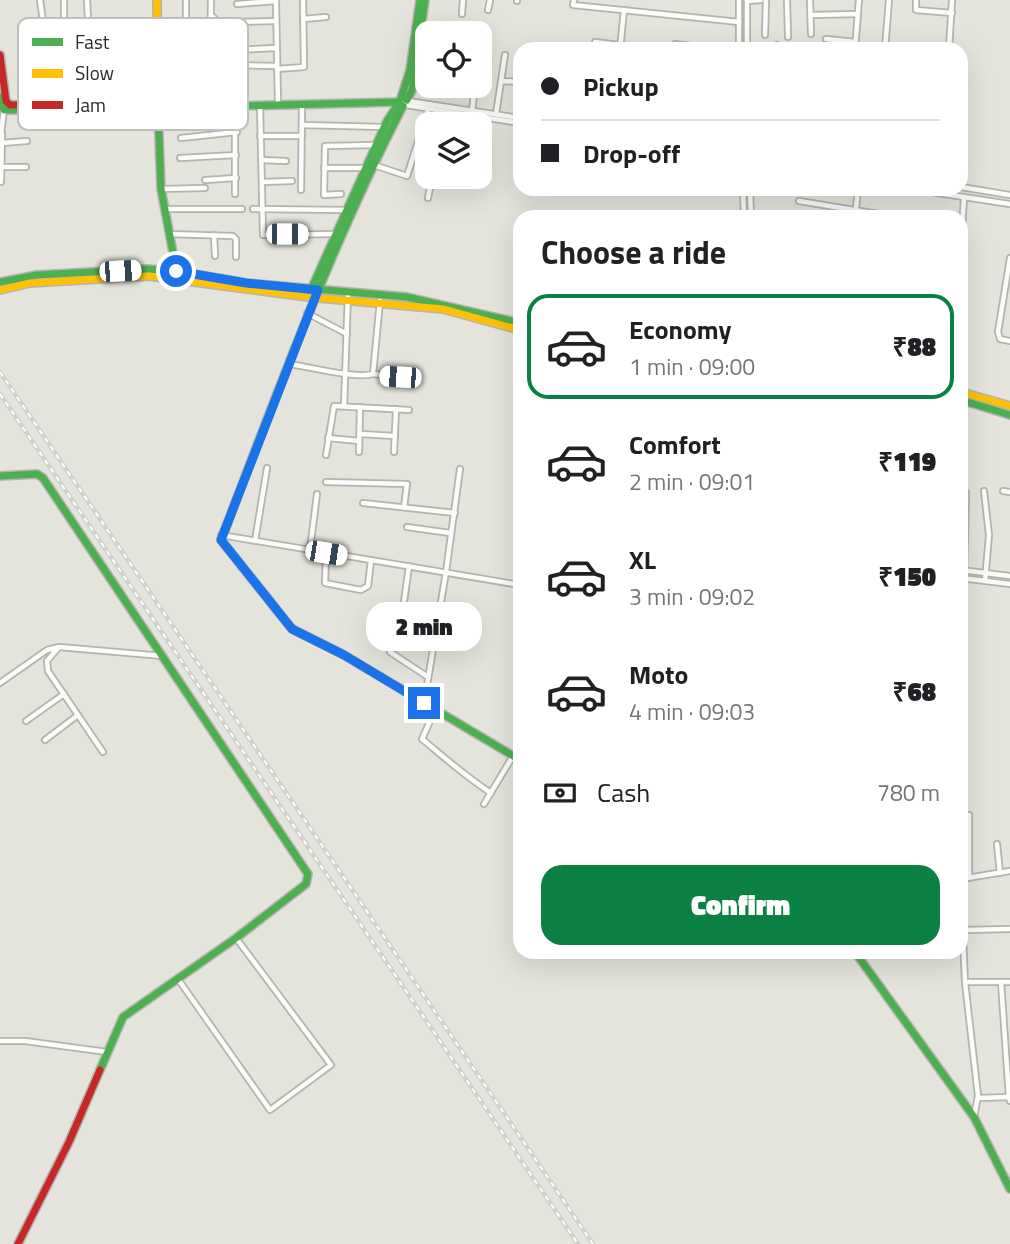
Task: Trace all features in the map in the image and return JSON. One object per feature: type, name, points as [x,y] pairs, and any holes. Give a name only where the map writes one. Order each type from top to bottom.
[{"type":"street","points":[[40,0],[43,18]]},
{"type":"street","points":[[64,0],[64,18]]},
{"type":"street","points":[[86,0],[89,18]]},
{"type":"street","points":[[155,0],[156,18]]},
{"type":"street","points":[[155,0],[155,18]]},
{"type":"street","points":[[186,0],[186,18]]},
{"type":"street","points":[[211,0],[211,18]]},
{"type":"street","points":[[248,66],[304,67],[303,0]]},
{"type":"street","points":[[369,166],[403,102],[423,0]]},
{"type":"street","points":[[462,14],[463,0]]},
{"type":"street","points":[[488,10],[489,0]]},
{"type":"street","points":[[574,0],[573,5],[739,22]]},
{"type":"street","points":[[738,0],[739,42]]},
{"type":"street","points":[[747,42],[747,1],[763,0],[765,35]]},
{"type":"street","points":[[787,0],[788,37]]},
{"type":"street","points":[[810,0],[811,34]]},
{"type":"street","points":[[826,39],[855,42],[859,0]]},
{"type":"street","points":[[885,42],[888,0]]},
{"type":"street","points":[[916,0],[916,10],[952,12]]},
{"type":"street","points":[[950,42],[952,0]]},
{"type":"street","points":[[237,4],[276,1],[278,101]]},
{"type":"street","points":[[621,42],[624,10]]},
{"type":"street","points":[[811,15],[858,14]]},
{"type":"street","points":[[211,15],[214,18]]},
{"type":"street","points":[[303,19],[326,17]]},
{"type":"street","points":[[248,22],[276,21]]},
{"type":"street","points":[[248,49],[276,48]]},
{"type":"street","points":[[0,55],[1,182]]},
{"type":"street","points":[[496,114],[505,55]]},
{"type":"street","points":[[501,81],[513,82]]},
{"type":"street","points":[[248,102],[370,96],[513,117]]},
{"type":"street","points":[[472,111],[474,98]]},
{"type":"street","points":[[248,104],[278,101],[403,102],[444,112]]},
{"type":"street","points":[[313,294],[351,210],[384,127],[403,102]]},
{"type":"street","points":[[301,190],[302,103]]},
{"type":"street","points":[[260,104],[263,234],[335,234]]},
{"type":"street","points":[[324,168],[369,166],[407,176],[428,110]]},
{"type":"street","points":[[492,119],[513,122]]},
{"type":"street","points":[[302,125],[384,127]]},
{"type":"street","points":[[157,130],[161,188],[177,274]]},
{"type":"street","points":[[181,138],[237,132],[235,194]]},
{"type":"street","points":[[260,136],[302,136]]},
{"type":"street","points":[[2,143],[27,141]]},
{"type":"street","points":[[341,194],[324,195],[325,146],[376,145]]},
{"type":"street","points":[[180,158],[236,155]]},
{"type":"street","points":[[261,160],[286,160]]},
{"type":"street","points":[[1,167],[26,167]]},
{"type":"street","points":[[205,180],[236,178]]},
{"type":"street","points":[[261,181],[292,181]]},
{"type":"street","points":[[161,188],[205,188]]},
{"type":"street","points":[[968,188],[1010,195]]},
{"type":"street","points":[[428,198],[430,189]]},
{"type":"street","points":[[960,196],[1010,204]]},
{"type":"street","points":[[963,210],[964,197]]},
{"type":"street","points":[[799,201],[838,210]]},
{"type":"street","points":[[164,209],[242,209]]},
{"type":"street","points":[[253,209],[351,210]]},
{"type":"street","points":[[351,210],[335,234],[289,364],[221,540],[292,629],[344,655],[513,756]]},
{"type":"street","points":[[169,234],[235,237],[236,257]]},
{"type":"street","points":[[214,235],[215,256]]},
{"type":"street","points":[[1010,258],[998,332],[1000,339],[1010,341]]},
{"type":"street","points":[[0,290],[30,283],[148,273]]},
{"type":"street","points":[[0,282],[37,275],[177,274],[313,294],[439,303],[513,321]]},
{"type":"street","points":[[348,296],[443,309],[513,328]]},
{"type":"street","points":[[344,406],[348,296]]},
{"type":"street","points":[[373,374],[380,301]]},
{"type":"street","points":[[308,311],[346,334]]},
{"type":"street","points":[[289,364],[360,377],[373,374],[400,377]]},
{"type":"street","points":[[968,394],[1010,406]]},
{"type":"street","points":[[968,402],[1010,415]]},
{"type":"street","points":[[326,455],[332,407],[409,410]]},
{"type":"street","points":[[359,452],[360,407]]},
{"type":"street","points":[[394,452],[396,409]]},
{"type":"street","points":[[328,439],[395,436]]},
{"type":"street","points":[[255,541],[267,468]]},
{"type":"street","points":[[424,703],[460,469]]},
{"type":"street","points":[[0,476],[37,474],[43,478],[308,874],[306,884],[236,938],[122,1017],[69,1142],[18,1244]]},
{"type":"street","points":[[326,482],[407,484],[404,507]]},
{"type":"street","points":[[984,491],[989,526],[985,581]]},
{"type":"street","points":[[1003,491],[1010,492]]},
{"type":"street","points":[[310,550],[317,494]]},
{"type":"street","points":[[363,503],[455,513]]},
{"type":"street","points":[[407,527],[450,533]]},
{"type":"street","points":[[221,535],[513,583]]},
{"type":"street","points":[[326,553],[325,583],[361,590],[368,586],[371,560]]},
{"type":"street","points":[[400,630],[409,566]]},
{"type":"street","points":[[968,571],[1010,576]]},
{"type":"street","points":[[968,579],[1010,584]]},
{"type":"street","points":[[0,683],[47,650],[59,646],[163,656]]},
{"type":"street","points":[[59,646],[49,656],[46,666],[103,752]]},
{"type":"street","points":[[390,652],[428,677]]},
{"type":"street","points":[[26,721],[64,694]]},
{"type":"street","points":[[435,709],[422,738],[458,766],[461,774],[491,793]]},
{"type":"street","points":[[45,740],[78,715]]},
{"type":"street","points":[[484,804],[513,763]]},
{"type":"street","points":[[969,815],[969,878],[1010,871]]},
{"type":"street","points":[[997,844],[1000,873]]},
{"type":"street","points":[[968,932],[1010,929]]},
{"type":"street","points":[[178,979],[270,1110],[331,1065],[236,938]]},
{"type":"street","points":[[860,959],[974,1117],[1010,1189]]},
{"type":"street","points":[[963,959],[978,1098],[974,1117]]},
{"type":"street","points":[[965,982],[1010,982]]},
{"type":"street","points":[[978,1098],[1009,1099],[1001,982]]},
{"type":"street","points":[[0,1041],[25,1041],[107,1052]]},
{"type":"railway","points":[[0,372],[593,1244]]},
{"type":"railway","points":[[0,394],[578,1244]]},
{"type":"traffic: fast","points":[[401,98],[410,70],[420,0]]},
{"type":"traffic: fast","points":[[407,100],[412,90],[425,0]]},
{"type":"traffic: fast","points":[[0,97],[4,110],[18,110]]},
{"type":"traffic: fast","points":[[248,106],[399,102]]},
{"type":"traffic: fast","points":[[310,292],[387,121],[399,103]]},
{"type":"traffic: fast","points":[[403,106],[329,266],[221,540],[292,629],[344,655],[513,756]]},
{"type":"traffic: fast","points":[[159,130],[161,189],[177,274]]},
{"type":"traffic: fast","points":[[0,282],[37,275],[147,269],[176,271],[246,283],[407,297],[513,321]]},
{"type":"traffic: fast","points":[[968,402],[1010,415]]},
{"type":"traffic: fast","points":[[0,476],[37,474],[43,478],[308,874],[306,884],[236,938],[123,1017],[100,1070]]},
{"type":"traffic: fast","points":[[860,959],[974,1117],[1010,1189]]},
{"type":"traffic: slow","points":[[157,0],[157,18]]},
{"type":"traffic: slow","points":[[0,290],[30,283],[149,276],[308,297],[443,309],[513,328]]},
{"type":"traffic: slow","points":[[968,394],[1010,406]]},
{"type":"traffic: jam","points":[[0,55],[6,101],[10,105],[18,105]]},
{"type":"traffic: jam","points":[[18,1244],[69,1142],[100,1070]]},
{"type":"route","points":[[176,271],[246,283],[318,290],[221,540],[292,629],[344,655],[424,703]]}]
